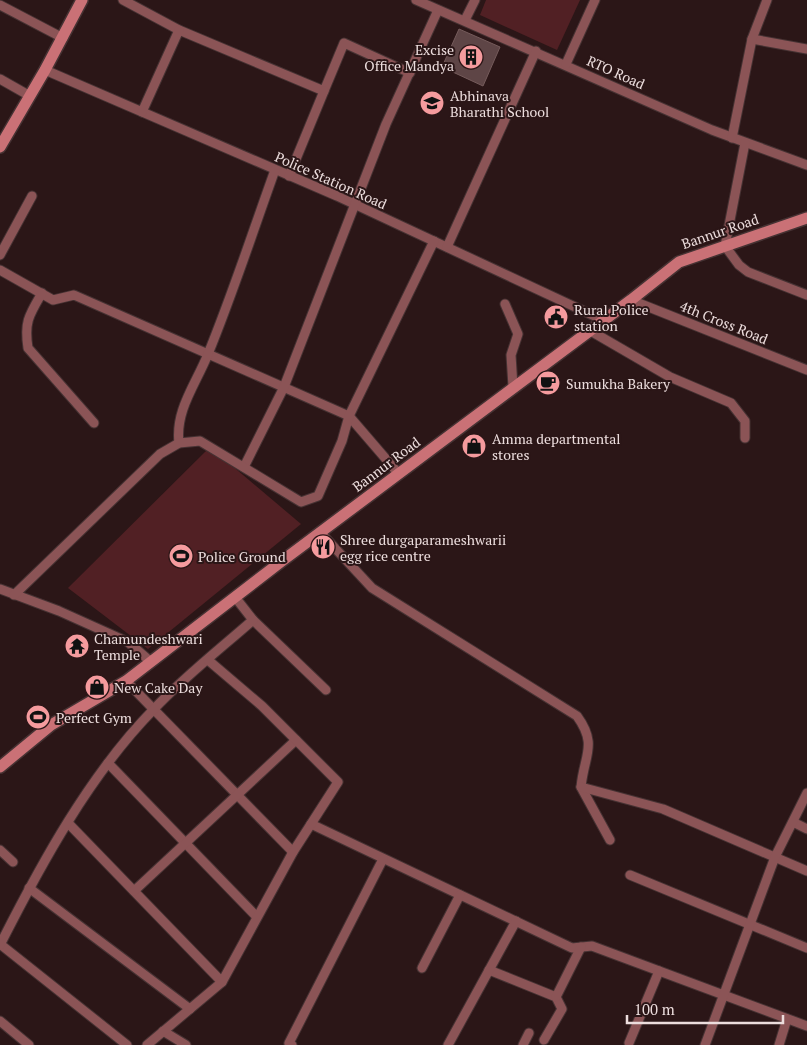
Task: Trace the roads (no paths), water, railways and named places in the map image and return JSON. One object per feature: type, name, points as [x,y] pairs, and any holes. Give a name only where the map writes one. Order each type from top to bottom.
[{"type":"main road","points":[[0,147],[63,38],[82,0]]},
{"type":"main road","name":"Bannur Road","points":[[0,767],[51,725],[126,681],[398,473],[631,300],[678,262],[807,218]]},
{"type":"street","points":[[123,0],[179,30],[324,91]]},
{"type":"street","name":"RTO Road","points":[[416,0],[732,138],[807,165]]},
{"type":"street","points":[[465,20],[474,0]]},
{"type":"street","points":[[566,64],[596,0]]},
{"type":"street","points":[[732,138],[752,39],[767,0]]},
{"type":"street","points":[[0,5],[63,38]]},
{"type":"street","points":[[244,467],[284,387],[386,124],[438,10]]},
{"type":"street","points":[[142,112],[179,30]]},
{"type":"street","points":[[752,39],[807,48]]},
{"type":"street","points":[[290,176],[344,43],[410,73]]},
{"type":"street","points":[[447,247],[536,52]]},
{"type":"street","name":"Police Station Road","points":[[45,70],[356,205],[603,320]]},
{"type":"street","points":[[0,79],[30,96]]},
{"type":"street","points":[[745,142],[725,246],[739,265],[748,272],[807,295]]},
{"type":"street","points":[[178,443],[177,428],[179,416],[208,355],[275,170]]},
{"type":"street","points":[[0,255],[32,196]]},
{"type":"street","points":[[14,595],[160,454],[178,443],[200,441],[301,502],[318,496],[342,442],[349,416],[434,241]]},
{"type":"street","points":[[0,270],[53,300],[74,294],[349,416],[398,473]]},
{"type":"street","points":[[42,293],[26,320],[28,348],[94,423]]},
{"type":"street","name":"4th Cross Road","points":[[631,300],[807,370]]},
{"type":"street","points":[[505,304],[518,334],[510,355],[513,388]]},
{"type":"street","points":[[589,330],[670,377],[732,403],[745,421],[745,438]]},
{"type":"street","points":[[320,532],[372,588],[577,716],[584,726],[590,742],[581,787],[610,840]]},
{"type":"street","points":[[0,589],[59,610],[128,642],[151,662]]},
{"type":"street","points":[[235,597],[253,620],[326,690]]},
{"type":"street","points":[[128,1045],[0,945],[29,888],[108,763],[154,709],[253,620]]},
{"type":"street","points":[[147,1045],[222,982],[256,916],[293,852],[338,782],[262,706],[208,660]]},
{"type":"street","points":[[126,681],[238,793],[293,852]]},
{"type":"street","points":[[134,891],[296,740]]},
{"type":"street","points":[[108,763],[256,916]]},
{"type":"street","points":[[581,787],[663,809],[807,871]]},
{"type":"street","points":[[705,1045],[775,857],[807,793]]},
{"type":"street","points":[[793,822],[807,829]]},
{"type":"street","points":[[69,824],[222,982]]},
{"type":"street","points":[[311,824],[572,948],[592,946],[807,1026]]},
{"type":"street","points":[[1,851],[13,862]]},
{"type":"street","points":[[292,1045],[289,1043],[383,859]]},
{"type":"street","points":[[630,875],[807,948]]},
{"type":"street","points":[[29,888],[190,1009]]},
{"type":"street","points":[[422,968],[460,895]]},
{"type":"street","points":[[448,1045],[516,921]]},
{"type":"street","points":[[556,997],[581,947]]},
{"type":"street","points":[[488,970],[556,997],[562,1009],[544,1040]]},
{"type":"street","points":[[629,1042],[659,971]]},
{"type":"street","points":[[779,1045],[787,1019]]},
{"type":"street","points":[[0,1021],[29,1045]]},
{"type":"street","points":[[164,1031],[186,1045]]},
{"type":"street","points":[[523,1045],[529,1033]]},
{"type":"place","name":"Excise Office Mandya","points":[[471,57]]},
{"type":"place","name":"Abhinava Bharathi School","points":[[432,103]]},
{"type":"place","name":"Rural Police station","points":[[556,317]]},
{"type":"place","name":"Sumukha Bakery","points":[[548,383]]},
{"type":"place","name":"Amma departmental stores","points":[[474,446]]},
{"type":"place","name":"Shree durgaparameshwarii egg rice centre","points":[[323,547]]},
{"type":"place","name":"Police Ground","points":[[181,556]]},
{"type":"place","name":"Chamundeshwari Temple","points":[[77,646]]},
{"type":"place","name":"New Cake Day","points":[[97,687]]},
{"type":"place","name":"Perfect Gym","points":[[38,717]]}]
